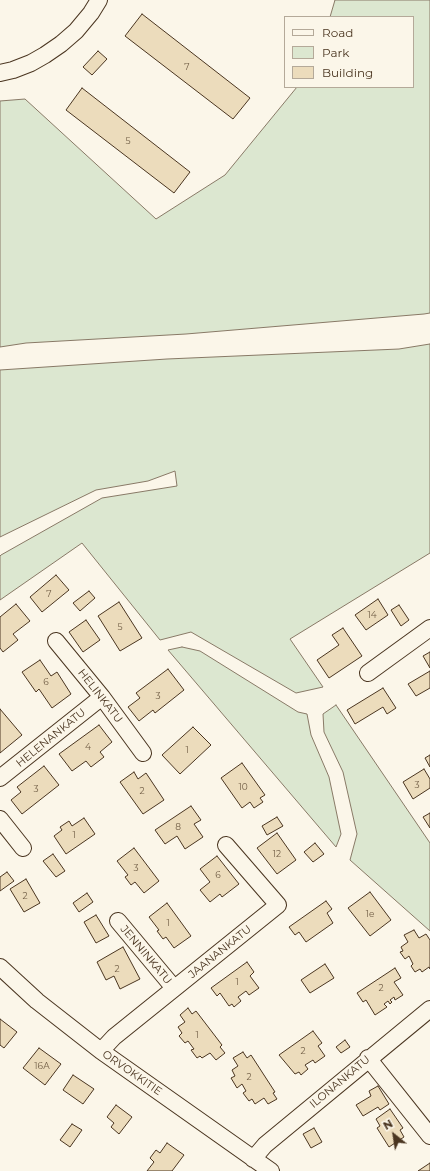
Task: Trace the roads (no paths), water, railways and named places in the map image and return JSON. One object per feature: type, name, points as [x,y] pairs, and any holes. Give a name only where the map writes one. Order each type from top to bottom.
[{"type":"street","points":[[0,73],[31,63],[61,44],[76,31],[99,0]]},
{"type":"street","points":[[368,673],[430,628]]},
{"type":"street","name":"HELINKATU","points":[[56,641],[102,697],[143,753]]},
{"type":"street","name":"HELENANKATU","points":[[0,778],[102,697]]},
{"type":"street","points":[[0,819],[23,848]]},
{"type":"street","name":"JAANANKATU","points":[[100,1051],[114,1037],[278,905],[226,845]]},
{"type":"street","name":"JENNINKATU","points":[[118,921],[174,988]]},
{"type":"street","name":"ORVOKKITIE","points":[[0,967],[37,1001],[100,1051],[254,1158],[270,1171]]},
{"type":"street","name":"ILONANKATU","points":[[254,1158],[264,1145],[368,1058],[430,1009]]},
{"type":"street","points":[[368,1058],[430,1136]]}]
